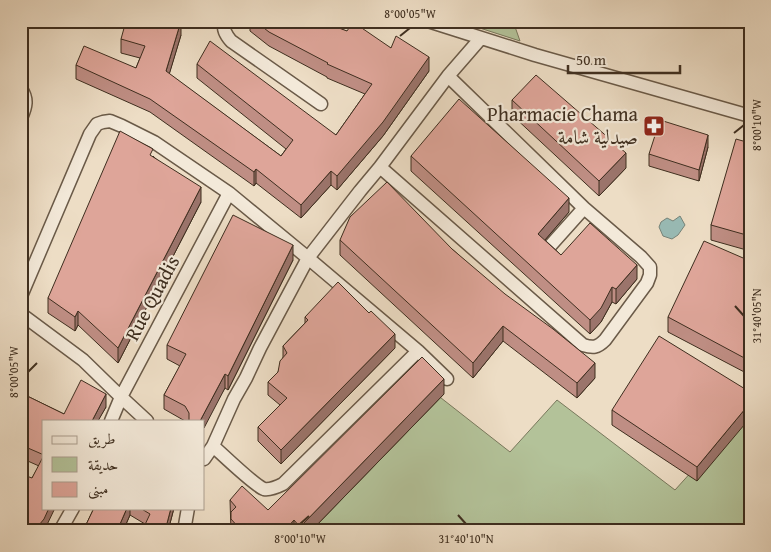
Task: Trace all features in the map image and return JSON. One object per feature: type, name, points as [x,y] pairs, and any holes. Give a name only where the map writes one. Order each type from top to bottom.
[{"type":"street","points":[[225,21],[223,25],[225,34],[231,41],[321,104]]},
{"type":"street","points":[[428,21],[535,55],[750,116]]},
{"type":"street","points":[[205,458],[213,446],[234,399],[308,258],[380,167],[448,76],[481,38]]},
{"type":"street","points":[[380,167],[583,345],[600,346],[605,340],[647,283],[650,267],[584,208],[448,76]]},
{"type":"street","points":[[21,89],[26,100],[21,118]]},
{"type":"street","points":[[21,296],[90,134],[97,124],[110,122],[154,142],[229,193],[418,351],[447,379]]},
{"type":"street","name":"Rue Quadis","points":[[111,420],[121,397],[229,193]]},
{"type":"street","points":[[550,246],[584,208]]},
{"type":"street","points":[[21,314],[83,360],[146,420]]},
{"type":"street","points":[[213,446],[263,489],[271,489],[283,484],[418,351]]},
{"type":"street","points":[[60,531],[72,510]]},
{"type":"street","points":[[184,531],[188,510]]},
{"type":"green space","points":[[458,21],[513,21],[520,41]]},
{"type":"green space","points":[[436,394],[510,452],[557,400],[675,490],[750,407],[750,531],[299,531]]},
{"type":"water","points":[[680,216],[685,225],[678,235],[672,239],[663,236],[659,227],[661,222],[667,218],[673,221]]},
{"type":"building","points":[[126,21],[181,21],[166,71],[281,156],[293,140],[197,64],[210,41],[336,135],[372,84],[327,64],[269,32],[255,21],[320,21],[347,31],[353,22],[391,48],[396,36],[429,57],[383,122],[337,176],[331,171],[301,205],[256,169],[254,172],[150,99],[76,65],[84,46],[136,68],[145,46],[121,39]]},
{"type":"building","points":[[536,75],[626,153],[599,181],[512,100]]},
{"type":"building","points":[[459,99],[569,198],[538,234],[561,255],[590,223],[637,265],[616,289],[612,287],[601,308],[590,320],[411,156]]},
{"type":"building","points":[[660,120],[708,135],[699,170],[649,154]]},
{"type":"building","points":[[120,131],[153,149],[150,155],[201,187],[118,348],[78,311],[75,317],[48,298]]},
{"type":"building","points":[[736,139],[750,143],[750,236],[711,225]]},
{"type":"building","points":[[387,182],[452,249],[505,294],[595,363],[577,383],[503,326],[473,363],[340,240],[350,217]]},
{"type":"building","points":[[233,215],[293,245],[228,376],[225,374],[201,420],[189,420],[189,413],[185,406],[164,395],[186,354],[167,345]]},
{"type":"building","points":[[704,241],[750,261],[750,361],[668,317]]},
{"type":"building","points":[[338,282],[369,313],[371,311],[395,334],[281,450],[258,427],[287,398],[268,382],[278,372],[280,361],[287,353],[283,346],[308,320],[305,317]]},
{"type":"building","points":[[659,336],[750,392],[750,403],[697,467],[612,410]]},
{"type":"building","points":[[422,357],[444,379],[300,527],[294,520],[284,531],[237,531],[240,529],[231,519],[231,512],[236,507],[230,500],[242,486],[268,510]]},
{"type":"building","points":[[81,380],[106,394],[93,420],[42,420],[42,454],[21,445],[21,393],[64,414]]},
{"type":"building","points":[[42,459],[42,510],[48,510],[44,519],[34,531],[21,531],[21,474],[32,478]]},
{"type":"building","points":[[93,510],[126,510],[117,531],[83,531]]},
{"type":"building","points":[[143,510],[170,510],[165,531],[142,531],[150,514]]},
{"type":"place","name":"Pharmacie Chama صيدلية شامة","points":[[654,126]]}]
